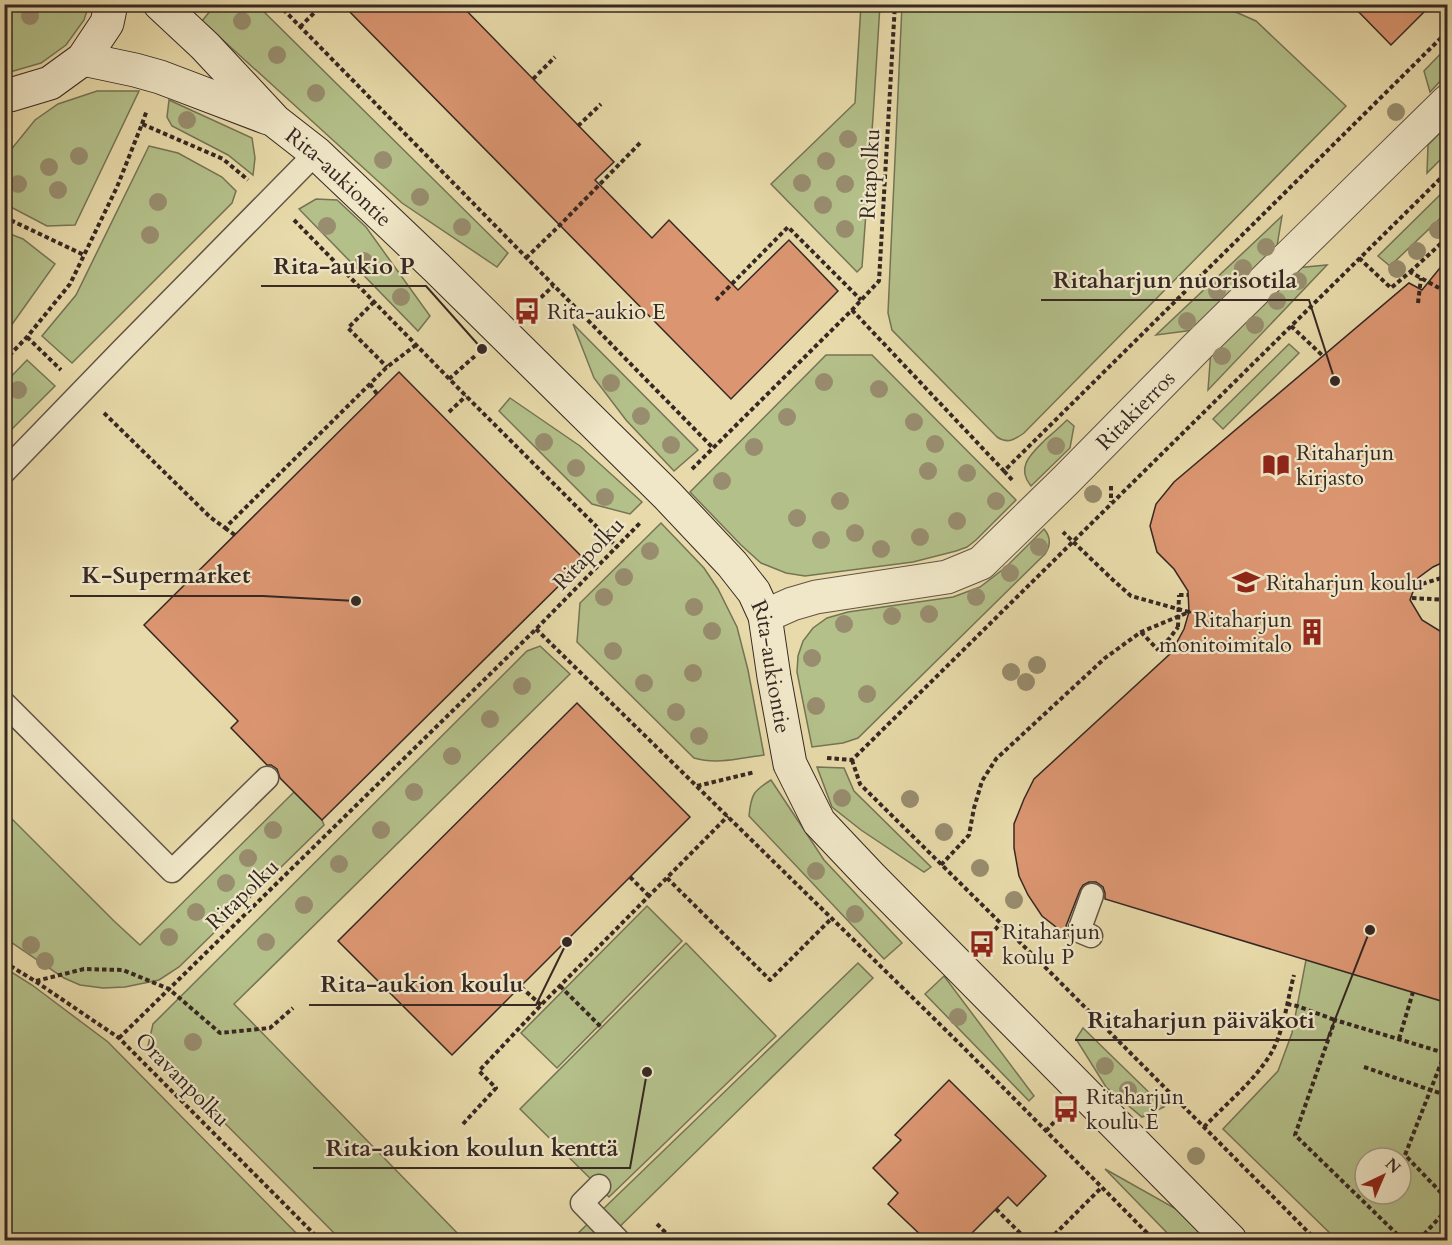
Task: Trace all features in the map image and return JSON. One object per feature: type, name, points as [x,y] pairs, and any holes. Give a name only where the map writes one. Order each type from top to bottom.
[{"type":"street","points":[[6,97],[50,83],[83,59],[107,23],[111,4]]},
{"type":"street","name":"Rita-aukiontie","points":[[160,4],[205,46],[275,121],[316,153],[446,276],[667,495],[732,564],[754,592],[765,616],[790,764],[819,822],[1230,1240]]},
{"type":"street","name":"Rita-aukiontie","points":[[83,59],[160,77],[275,121]]},
{"type":"street","name":"Ritakierros","points":[[765,616],[792,604],[816,597],[947,577],[981,563],[1448,101]]},
{"type":"lane","points":[[4,472],[316,153]]},
{"type":"lane","points":[[4,703],[172,871],[267,778]]},
{"type":"lane","points":[[1091,936],[1079,931],[1092,895]]},
{"type":"lane","points":[[599,1186],[582,1203],[618,1240]]},
{"type":"path","points":[[278,4],[713,448]]},
{"type":"path","points":[[300,27],[323,4]]},
{"type":"path","name":"Ritapolku","points":[[119,1038],[536,629],[879,281],[895,4]]},
{"type":"path","points":[[852,310],[1004,471],[1448,31]]},
{"type":"path","points":[[533,79],[555,57]]},
{"type":"path","points":[[578,126],[601,104]]},
{"type":"path","points":[[4,361],[27,337],[70,284],[117,187],[142,124],[223,159],[284,210],[617,547]]},
{"type":"path","points":[[526,258],[640,143]]},
{"type":"path","points":[[697,786],[790,764],[827,758],[852,760],[1448,171]]},
{"type":"path","points":[[4,217],[84,255]]},
{"type":"path","points":[[716,300],[788,227],[861,300]]},
{"type":"path","points":[[1359,258],[1391,288],[1448,237]]},
{"type":"path","points":[[1410,272],[1448,293]]},
{"type":"path","points":[[1418,303],[1421,278]]},
{"type":"path","points":[[527,311],[553,286]]},
{"type":"path","points":[[374,302],[348,328],[387,367]]},
{"type":"path","points":[[1291,326],[1323,356]]},
{"type":"path","points":[[27,337],[210,518],[235,535]]},
{"type":"path","points":[[225,528],[387,367],[416,345]]},
{"type":"path","points":[[449,379],[482,349]]},
{"type":"path","points":[[370,384],[377,394]]},
{"type":"path","points":[[449,412],[466,396]]},
{"type":"path","points":[[1111,479],[1111,503]]},
{"type":"path","points":[[941,865],[969,835],[982,781],[996,759],[1105,658],[1141,632],[1189,612],[1131,596],[1073,541]]},
{"type":"path","points":[[1415,586],[1448,576]]},
{"type":"path","points":[[1141,632],[1158,650],[1178,627],[1179,595],[1188,595]]},
{"type":"path","points":[[1412,598],[1448,600]]},
{"type":"path","points":[[536,629],[961,1045],[1155,1240]]},
{"type":"path","points":[[852,760],[860,784],[1316,1240]]},
{"type":"path","points":[[463,1124],[496,1088],[479,1071],[728,816]]},
{"type":"path","points":[[630,877],[649,896]]},
{"type":"path","points":[[667,878],[770,980],[832,918]]},
{"type":"path","points":[[982,944],[1000,924]]},
{"type":"path","name":"Oravanpolku","points":[[4,962],[119,1038],[320,1240]]},
{"type":"path","points":[[35,981],[84,969],[123,970],[169,989],[220,1033],[270,1028],[293,1008]]},
{"type":"path","points":[[1204,1128],[1259,1070],[1271,1054],[1279,1035],[1294,975]]},
{"type":"path","points":[[560,986],[602,1028]]},
{"type":"path","points":[[521,987],[541,1005]]},
{"type":"path","points":[[1400,1039],[1413,992]]},
{"type":"path","points":[[1287,1004],[1446,1053],[1405,1155],[1448,1200]]},
{"type":"path","points":[[1335,1020],[1295,1135],[1403,1240]]},
{"type":"path","points":[[1364,1067],[1448,1096]]},
{"type":"path","points":[[1049,1240],[1102,1187]]},
{"type":"path","points":[[1419,1240],[1448,1208]]},
{"type":"path","points":[[996,1209],[1027,1240]]},
{"type":"path","points":[[657,1224],[673,1240]]},
{"type":"green space","points":[[4,5],[89,5],[84,20],[66,45],[41,63],[5,72]]},
{"type":"green space","points":[[215,5],[257,5],[508,253],[497,267],[402,203],[202,21]]},
{"type":"green space","points":[[861,5],[880,5],[862,267],[857,272],[771,184],[855,103]]},
{"type":"green space","points":[[902,5],[1220,5],[1256,21],[1346,106],[1024,433],[1008,441],[997,437],[892,330],[888,313]]},
{"type":"green space","points":[[1447,47],[1447,74],[1430,92],[1424,71]]},
{"type":"green space","points":[[97,91],[139,91],[75,225],[47,226],[5,204],[5,157],[35,120],[58,104]]},
{"type":"green space","points":[[169,100],[252,138],[255,158],[253,175],[228,155],[172,126],[167,117]]},
{"type":"green space","points":[[1447,126],[1447,153],[1427,173],[1428,145]]},
{"type":"green space","points":[[149,146],[178,153],[222,177],[236,191],[232,203],[72,363],[42,336],[76,295]]},
{"type":"green space","points":[[1447,188],[1447,212],[1390,266],[1378,256]]},
{"type":"green space","points":[[316,199],[337,200],[366,227],[430,316],[418,331],[299,209]]},
{"type":"green space","points":[[1282,216],[1276,252],[1194,330],[1156,335]]},
{"type":"green space","points":[[5,232],[23,239],[55,264],[5,333]]},
{"type":"green space","points":[[1327,265],[1208,390],[1211,349],[1295,268]]},
{"type":"green space","points":[[573,324],[698,450],[674,471],[626,420],[594,378]]},
{"type":"green space","points":[[1289,344],[1299,353],[1223,429],[1213,419]]},
{"type":"green space","points":[[826,355],[872,355],[1016,500],[967,547],[913,562],[805,576],[786,573],[761,563],[690,492]]},
{"type":"green space","points":[[27,360],[55,386],[5,436],[5,383]]},
{"type":"green space","points":[[510,398],[580,446],[642,502],[630,514],[592,504],[499,411]]},
{"type":"green space","points":[[1067,420],[1074,426],[1070,448],[1031,486],[1025,473],[1027,461],[1040,445]]},
{"type":"green space","points":[[661,523],[704,568],[718,589],[737,627],[748,670],[764,755],[720,761],[694,758],[577,642],[580,603]]},
{"type":"green space","points":[[1044,529],[1049,541],[1045,554],[858,738],[843,743],[812,747],[797,672],[798,656],[803,641],[813,628],[827,618],[848,612],[953,597],[980,587],[1006,567]]},
{"type":"green space","points":[[540,646],[570,674],[234,1004],[464,1240],[341,1240],[148,1046],[153,1024],[527,651]]},
{"type":"green space","points":[[817,767],[844,768],[854,791],[931,867],[924,872],[861,830],[832,807]]},
{"type":"green space","points":[[771,780],[824,860],[902,943],[884,959],[749,816],[754,794]]},
{"type":"green space","points":[[294,792],[322,820],[324,825],[179,967],[159,980],[125,987],[103,988],[80,985],[64,978],[5,938],[4,811],[140,945]]},
{"type":"green space","points":[[647,906],[682,941],[557,1068],[521,1033]]},
{"type":"green space","points":[[686,943],[776,1036],[609,1197],[520,1109]]},
{"type":"green space","points":[[1306,960],[1447,1003],[1447,1240],[1337,1240],[1223,1129],[1278,1071],[1292,1033]]},
{"type":"green space","points":[[858,963],[873,978],[606,1240],[571,1240]]},
{"type":"green space","points":[[5,968],[32,985],[108,1042],[303,1240],[5,1240]]},
{"type":"green space","points":[[944,976],[1034,1096],[1029,1101],[925,994]]},
{"type":"green space","points":[[1083,1028],[1164,1107],[1142,1117],[1106,1087],[1076,1039]]},
{"type":"green space","points":[[1105,1169],[1178,1210],[1208,1240],[1174,1240]]},
{"type":"building","points":[[342,4],[460,4],[614,162],[595,180],[652,238],[669,220],[738,290],[789,240],[838,291],[731,399]]},
{"type":"building","points":[[1351,4],[1432,4],[1391,45]]},
{"type":"building","name":"Ritaharjun monitoimitalo","points":[[1448,258],[1448,560],[1418,578],[1410,600],[1422,620],[1448,636],[1448,1003],[1105,899],[1103,887],[1096,882],[1083,885],[1080,890],[1065,934],[1042,916],[1019,876],[1014,848],[1014,824],[1034,779],[1171,653],[1184,629],[1189,612],[1188,591],[1174,569],[1157,552],[1150,526],[1156,504],[1174,482],[1409,283],[1422,290]]},
{"type":"building","points":[[399,372],[585,560],[322,820],[280,778],[277,769],[267,765],[231,728],[238,721],[144,625]]},
{"type":"building","points":[[577,703],[690,817],[452,1055],[338,941]]},
{"type":"building","points":[[949,1080],[1046,1176],[1017,1206],[1008,1197],[965,1240],[926,1240],[888,1204],[898,1193],[873,1168],[901,1140],[895,1135]]},
{"type":"place","name":"Rita-aukio E","points":[[527,311]]},
{"type":"place","name":"Rita-aukio P","points":[[482,349]]},
{"type":"place","name":"Ritaharjun nuorisotila","points":[[1335,381]]},
{"type":"place","name":"Ritaharjun kirjasto","points":[[1276,465]]},
{"type":"place","name":"Ritaharjun koulu","points":[[1246,582]]},
{"type":"place","name":"K-Supermarket","points":[[356,601]]},
{"type":"place","name":"Ritaharjun monitoimitalo","points":[[1312,632]]},
{"type":"place","name":"Ritaharjun päiväkoti","points":[[1370,930]]},
{"type":"place","name":"Rita-aukion koulu","points":[[567,942]]},
{"type":"place","name":"Ritaharjun koulu P","points":[[982,944]]},
{"type":"place","name":"Rita-aukion koulun kenttä","points":[[647,1072]]},
{"type":"place","name":"Ritaharjun koulu E","points":[[1066,1109]]}]
